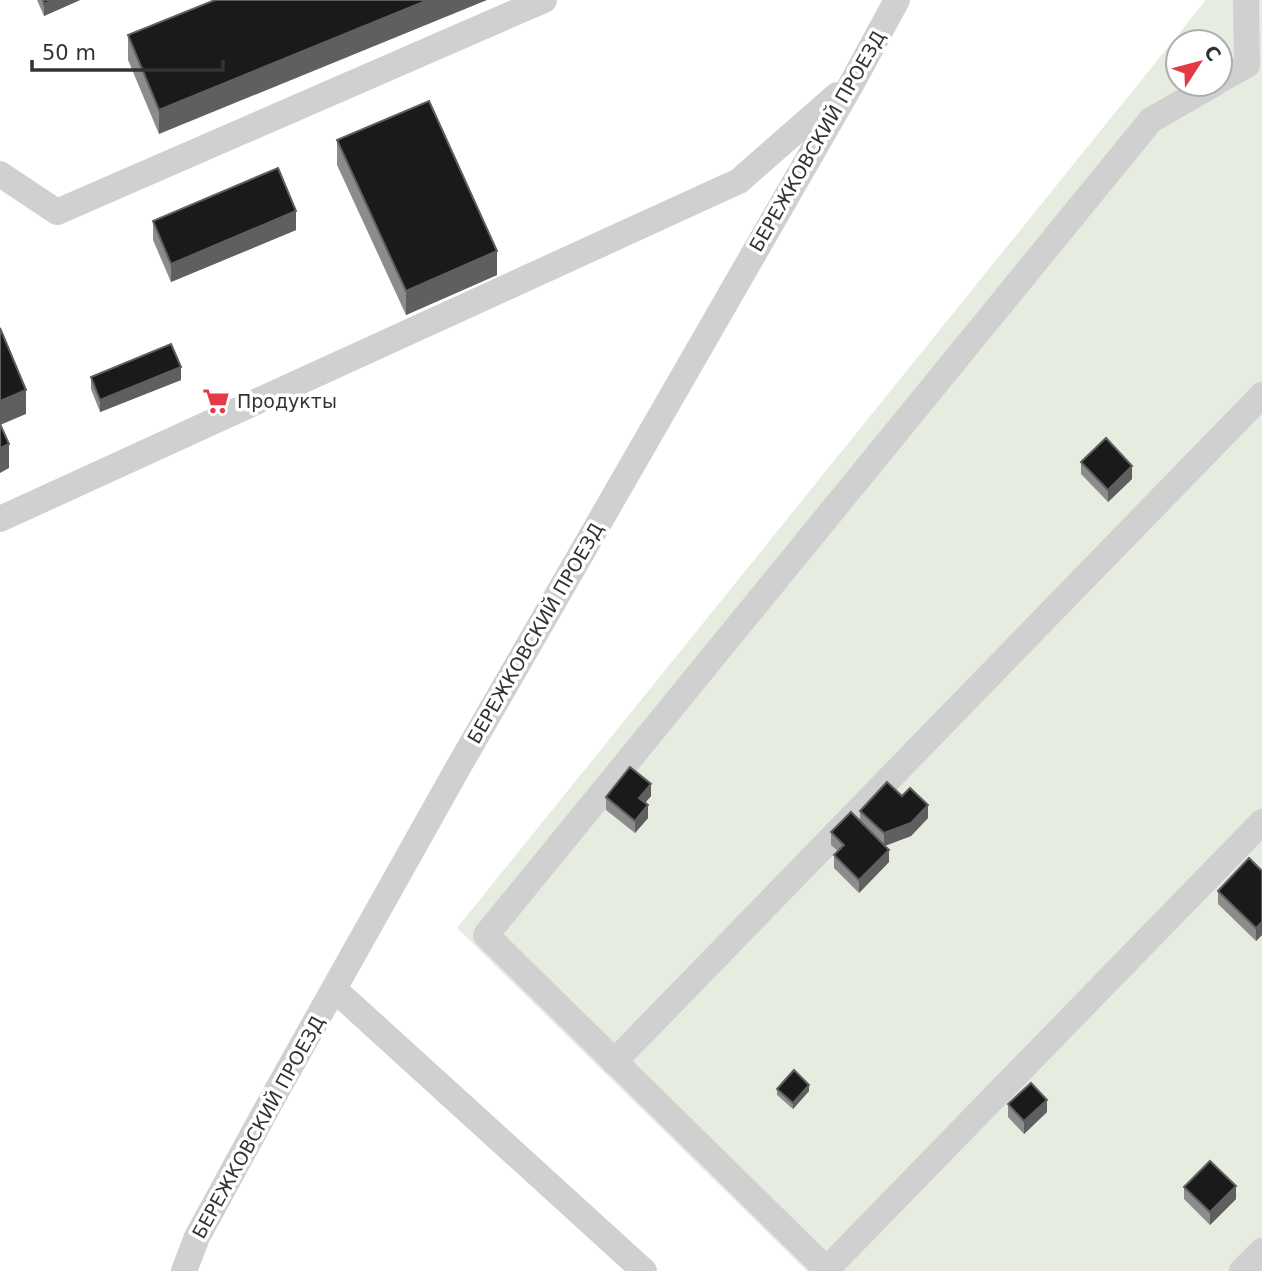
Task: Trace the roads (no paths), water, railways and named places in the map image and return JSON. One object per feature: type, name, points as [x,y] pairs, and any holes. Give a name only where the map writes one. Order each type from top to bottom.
[{"type":"street","points":[[0,174],[57,212],[544,0]]},
{"type":"street","points":[[1246,0],[1262,16]]},
{"type":"street","points":[[1234,72],[1247,65],[1246,0]]},
{"type":"street","name":"БЕРЕЖКОВСКИЙ ПРОЕЗД","points":[[184,1271],[197,1237],[459,766],[852,83],[890,2]]},
{"type":"street","points":[[0,519],[739,181],[852,83]]},
{"type":"street","points":[[1190,98],[1151,120],[486,935],[827,1270],[1262,822]]},
{"type":"street","points":[[614,1062],[1262,395]]},
{"type":"street","points":[[334,989],[644,1271]]},
{"type":"street","points":[[1242,1271],[1262,1251]]},
{"type":"place","name":"Продукты","points":[[216,401]]}]
